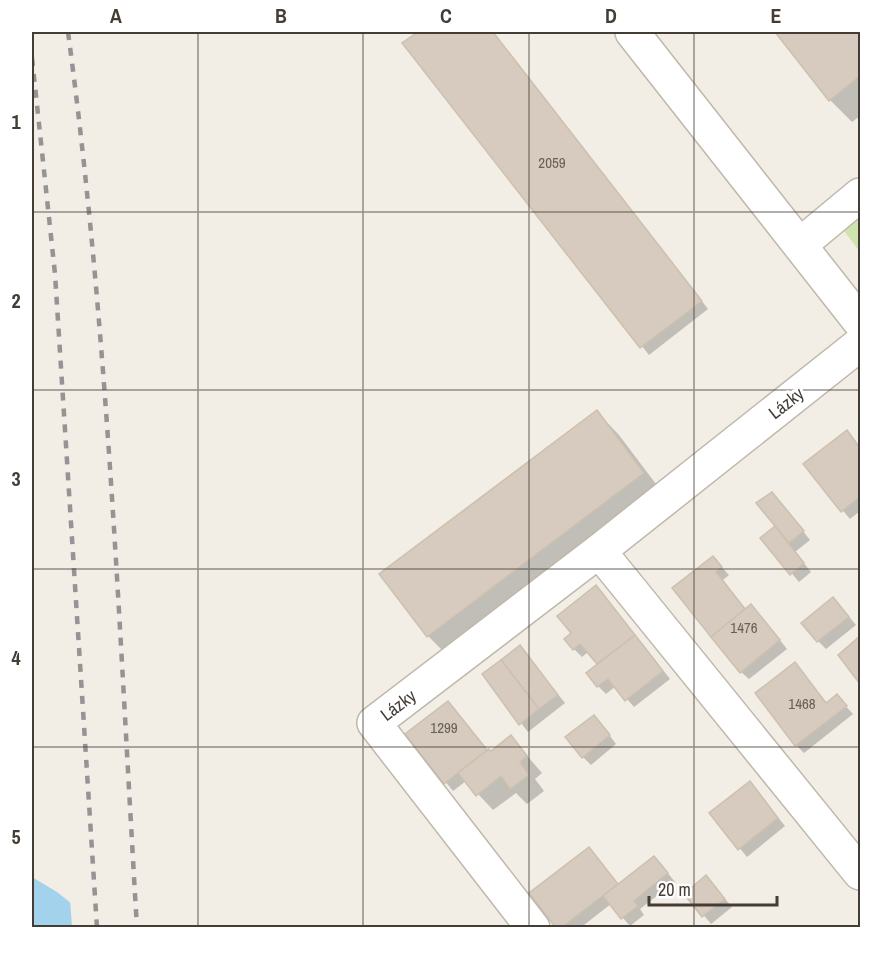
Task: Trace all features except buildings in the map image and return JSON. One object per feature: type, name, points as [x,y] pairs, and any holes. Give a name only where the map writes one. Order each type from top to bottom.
[{"type":"street","points":[[632,32],[861,322]]},
{"type":"street","points":[[801,244],[861,195]]},
{"type":"street","name":"Lázky","points":[[533,927],[374,723],[599,551],[861,344]]},
{"type":"street","points":[[599,551],[861,873]]},
{"type":"green space","points":[[860,216],[860,252],[844,231]]},
{"type":"water","points":[[32,877],[57,892],[101,927],[32,928]]},
{"type":"pier","points":[[70,899],[103,925],[104,928],[72,927]]},
{"type":"railway","points":[[68,32],[82,143],[103,367],[137,928]]},
{"type":"railway","points":[[32,58],[55,274],[97,928]]}]
